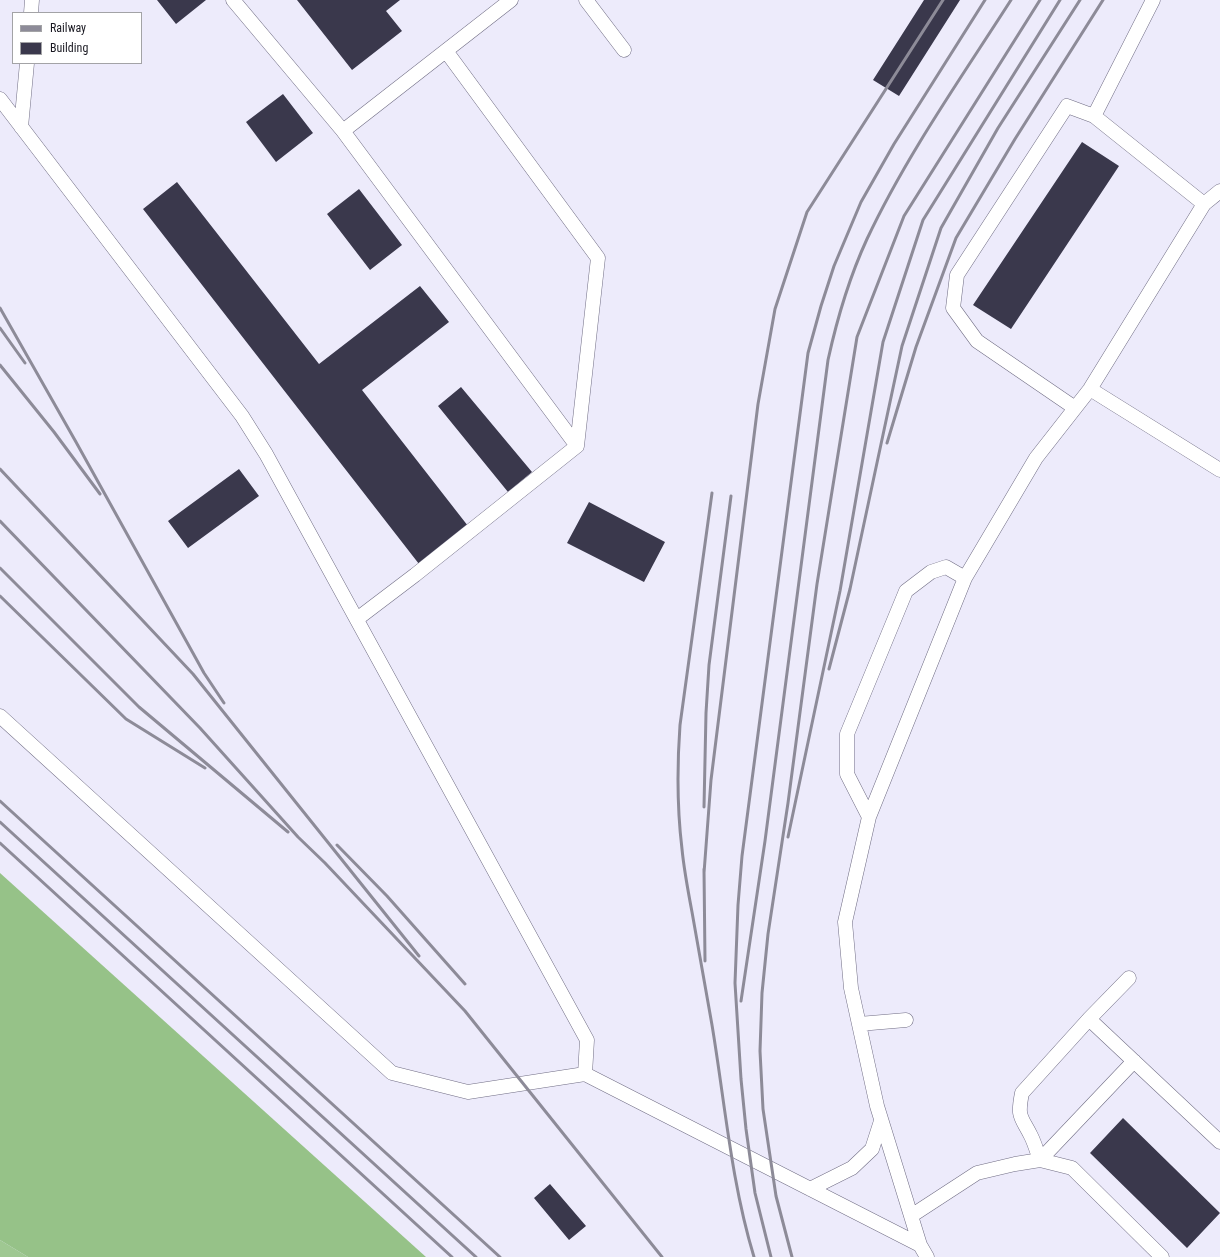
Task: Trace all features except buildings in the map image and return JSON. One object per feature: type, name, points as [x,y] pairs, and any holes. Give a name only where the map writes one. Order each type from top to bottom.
[{"type":"lane","points":[[31,12],[32,0]]},
{"type":"lane","points":[[233,0],[343,131],[577,446]]},
{"type":"lane","points":[[343,131],[511,0]]},
{"type":"lane","points":[[586,0],[624,50]]},
{"type":"lane","points":[[1094,116],[1153,0]]},
{"type":"lane","points":[[357,619],[415,575],[577,446],[598,258],[446,51]]},
{"type":"lane","points":[[22,127],[27,64]]},
{"type":"lane","points":[[0,99],[242,416],[266,454],[587,1040],[585,1074]]},
{"type":"lane","points":[[1075,408],[977,341],[953,308],[957,275],[1067,106],[1094,116],[1204,204]]},
{"type":"lane","points":[[924,1251],[911,1216],[881,1121],[851,988],[845,922],[869,817],[965,578],[1036,458],[1090,389],[1204,204],[1220,191]]},
{"type":"lane","points":[[1090,389],[1220,470]]},
{"type":"lane","points":[[869,817],[848,774],[847,734],[906,591],[931,572],[946,567],[965,578]]},
{"type":"lane","points":[[0,716],[392,1073],[468,1092],[585,1074],[810,1189],[924,1251]]},
{"type":"lane","points":[[1040,1160],[1032,1137],[1021,1118],[1019,1107],[1022,1093],[1089,1019],[1129,978]]},
{"type":"lane","points":[[1089,1019],[1220,1142]]},
{"type":"lane","points":[[859,1024],[906,1020]]},
{"type":"lane","points":[[1040,1160],[1134,1061]]},
{"type":"lane","points":[[810,1189],[852,1168],[872,1149],[881,1121]]},
{"type":"lane","points":[[911,1216],[977,1173],[1040,1160],[1072,1168],[1162,1257]]},
{"type":"green space","points":[[0,873],[426,1257],[28,1257],[0,1240]]},
{"type":"green space","points":[[0,1240],[28,1257],[0,1257]]},
{"type":"railway","points":[[704,873],[711,780],[758,404],[775,309],[807,212],[943,0]]},
{"type":"railway","points":[[771,1257],[755,1193],[741,1079],[735,983],[738,905],[742,856],[808,353],[834,266],[861,202],[894,144],[985,0]]},
{"type":"railway","points":[[741,1001],[765,841],[828,360],[835,329],[855,269],[882,208],[917,147],[1011,0]]},
{"type":"railway","points":[[792,1257],[776,1196],[763,1109],[760,1051],[762,993],[768,934],[788,803],[817,584],[857,337],[904,216],[1040,0]]},
{"type":"railway","points":[[788,837],[840,591],[883,342],[923,220],[1060,0]]},
{"type":"railway","points":[[829,669],[850,589],[902,346],[941,228],[998,128],[1080,0]]},
{"type":"railway","points":[[887,443],[916,347],[956,238],[1015,139],[1103,0]]},
{"type":"railway","points":[[0,308],[204,673],[224,703]]},
{"type":"railway","points":[[0,328],[25,363]]},
{"type":"railway","points":[[0,365],[54,432],[100,494]]},
{"type":"railway","points":[[0,469],[193,674],[419,956]]},
{"type":"railway","points":[[712,493],[680,725],[678,756],[678,803],[685,873],[712,1025],[729,1142],[746,1228],[754,1257]]},
{"type":"railway","points":[[704,807],[706,713],[709,665],[731,496]]},
{"type":"railway","points":[[0,521],[200,728],[298,837],[325,863],[465,1011],[662,1257]]},
{"type":"railway","points":[[0,568],[139,707],[288,832]]},
{"type":"railway","points":[[0,596],[126,719],[205,768]]},
{"type":"railway","points":[[0,801],[500,1257]]},
{"type":"railway","points":[[0,822],[476,1257]]},
{"type":"railway","points":[[0,843],[452,1257]]},
{"type":"railway","points":[[337,845],[387,896],[465,984]]},
{"type":"railway","points":[[704,869],[705,961]]}]
